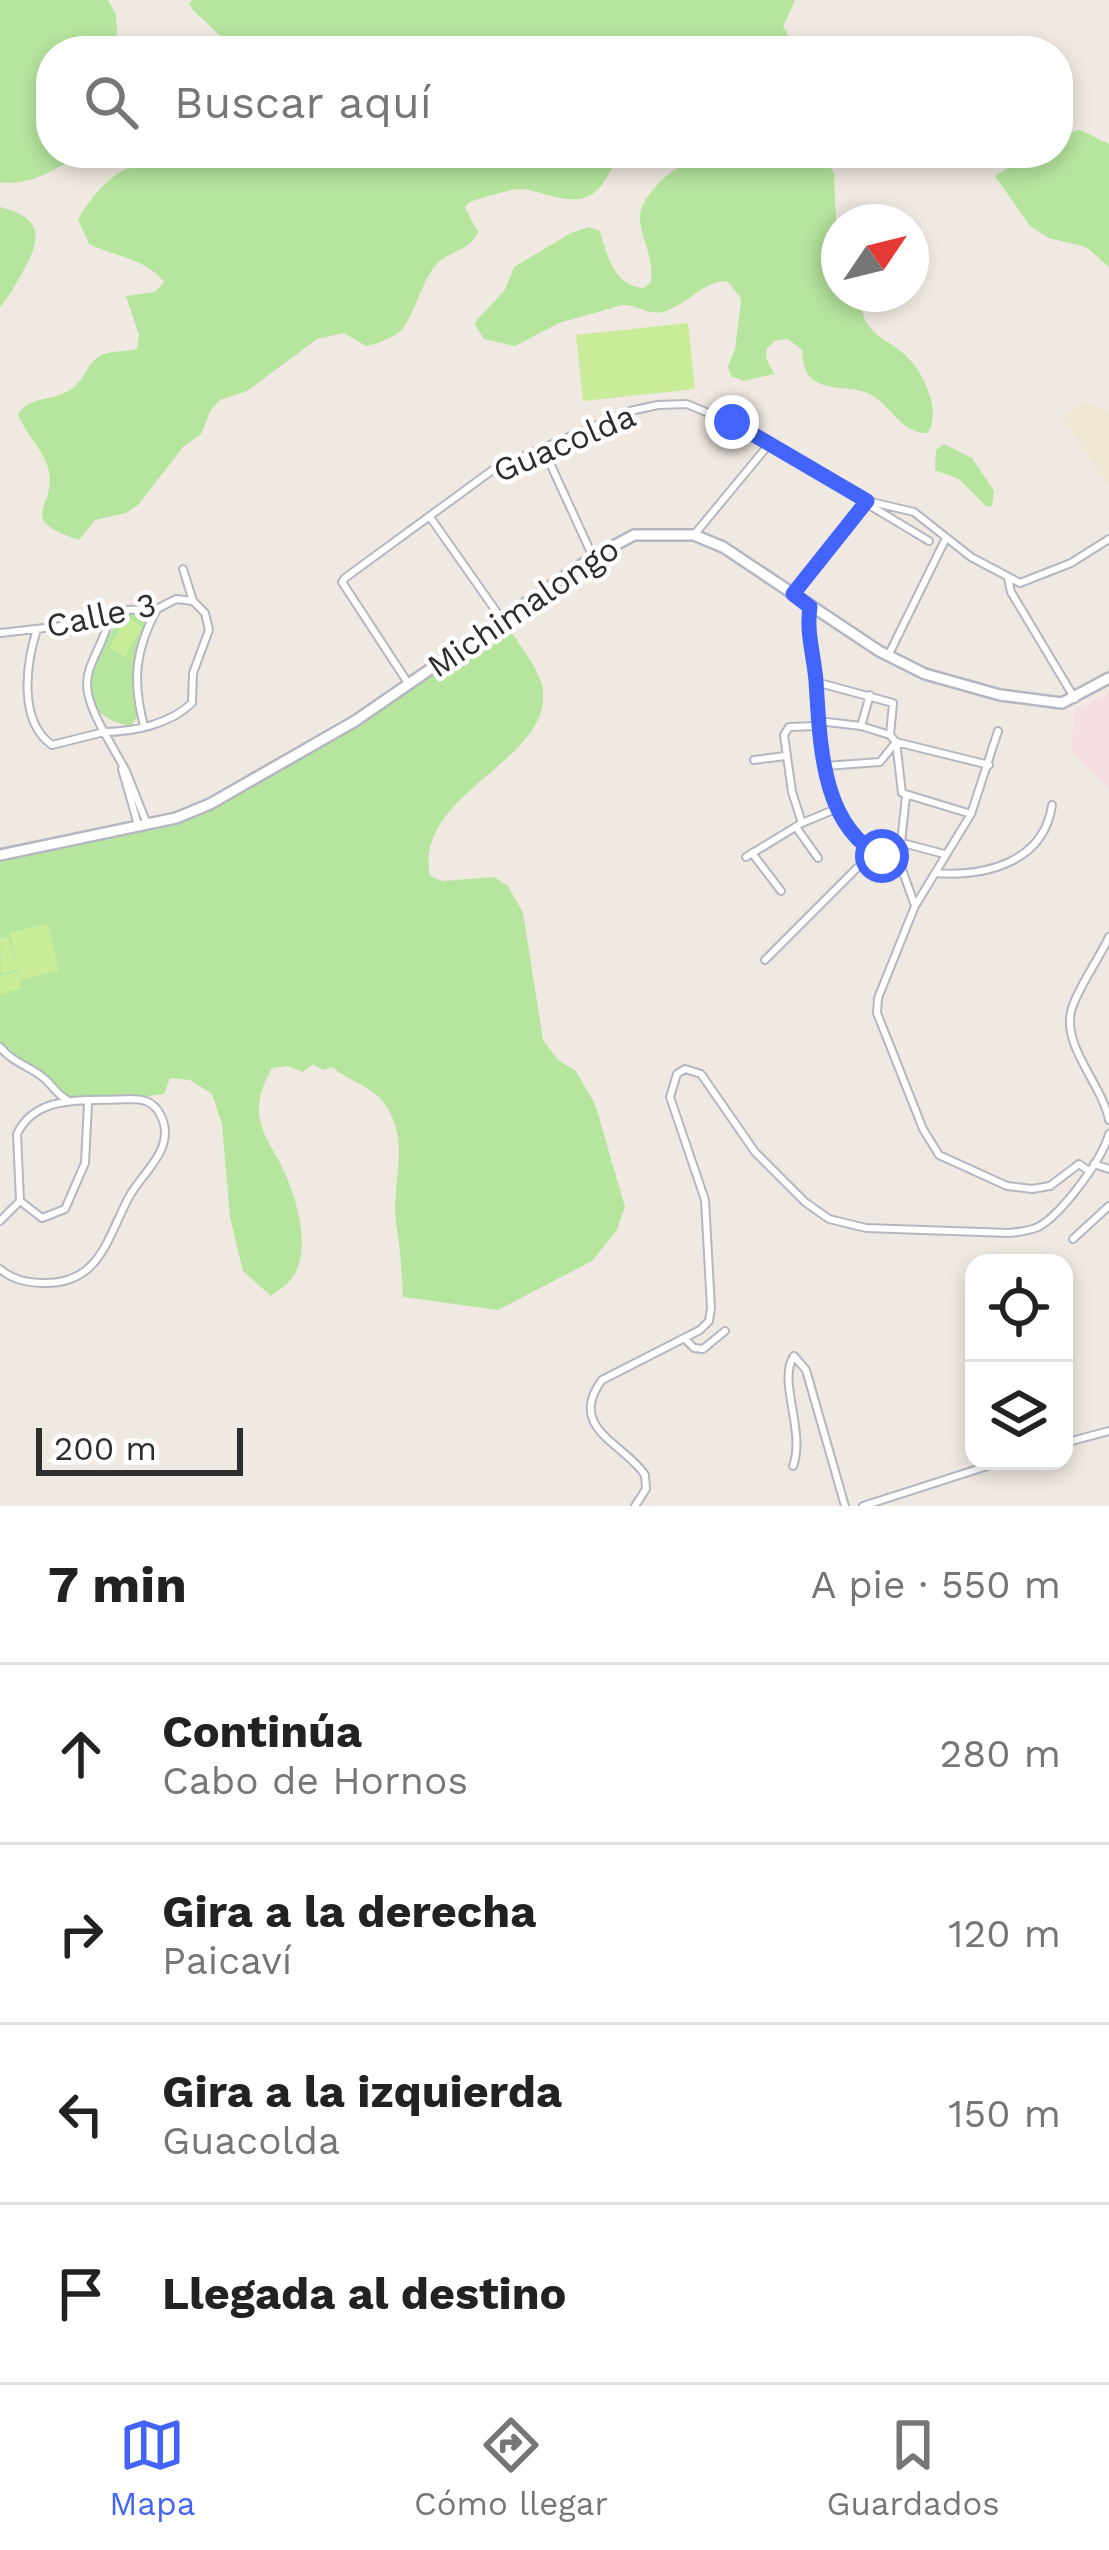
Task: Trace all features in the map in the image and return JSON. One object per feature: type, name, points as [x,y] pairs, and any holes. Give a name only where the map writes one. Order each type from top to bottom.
[{"type":"main road","name":"Michimalongo","points":[[0,855],[179,817],[263,777],[593,557],[634,535],[694,535],[723,547],[810,607],[925,674],[1000,695],[1062,703],[1075,699]]},
{"type":"main road","points":[[1075,699],[1109,678]]},
{"type":"street","name":"Guacolda","points":[[408,684],[342,583],[494,469],[630,411],[687,404],[710,412],[770,443],[929,541]]},
{"type":"street","points":[[694,535],[770,443]]},
{"type":"street","points":[[543,448],[593,557]]},
{"type":"street","points":[[793,594],[867,501],[914,512],[970,557],[1020,583],[1045,576],[1109,539]]},
{"type":"street","points":[[430,517],[503,620]]},
{"type":"street","points":[[888,656],[946,538]]},
{"type":"street","points":[[37,629],[28,688],[35,723],[46,742],[52,745],[124,732],[168,719],[192,703],[193,673],[209,630],[183,569]]},
{"type":"street","points":[[1008,578],[1011,592],[1075,699]]},
{"type":"street","name":"Calle 3","points":[[0,633],[140,608],[158,609],[176,599],[196,604]]},
{"type":"street","points":[[810,607],[818,724],[824,766],[838,808],[873,852],[899,861]]},
{"type":"street","points":[[145,727],[136,664],[158,609]]},
{"type":"street","points":[[111,614],[86,680],[90,705],[118,752],[142,825]]},
{"type":"street","points":[[816,682],[893,703],[890,735]]},
{"type":"street","points":[[861,726],[870,694]]},
{"type":"street","points":[[818,858],[799,825],[785,756],[785,730],[818,724],[861,726],[890,735],[896,742],[989,765]]},
{"type":"street","points":[[998,731],[971,814],[915,906],[878,998],[878,1013],[923,1129],[939,1155],[1007,1186],[1032,1189],[1050,1186],[1078,1164],[1109,1169]]},
{"type":"street","points":[[118,752],[124,732]]},
{"type":"street","points":[[824,766],[880,762],[896,742]]},
{"type":"street","points":[[896,742],[900,788],[906,796],[971,814]]},
{"type":"street","points":[[754,760],[785,756]]},
{"type":"street","points":[[906,796],[899,861],[915,906]]},
{"type":"street","points":[[934,873],[970,874],[1020,859],[1048,826],[1052,805]]},
{"type":"street","points":[[781,892],[749,855],[838,808]]},
{"type":"street","points":[[899,842],[944,854]]},
{"type":"street","points":[[766,960],[873,852]]},
{"type":"street","points":[[1109,937],[1075,1000],[1070,1019],[1076,1047],[1101,1092],[1109,1120]]},
{"type":"street","points":[[0,1047],[72,1102]]},
{"type":"street","points":[[635,1506],[646,1490],[645,1475],[595,1424],[592,1403],[602,1380],[709,1322],[705,1200],[670,1097],[672,1082],[685,1069],[701,1074],[741,1136],[772,1170],[818,1212],[842,1225],[1022,1232],[1047,1221],[1092,1168],[1109,1134]]},
{"type":"street","points":[[49,1104],[53,1091]]},
{"type":"street","points":[[0,1221],[20,1201],[17,1134],[26,1118],[49,1104],[129,1099],[152,1103],[164,1123],[162,1150],[133,1191],[101,1257],[89,1271],[65,1281],[42,1283],[19,1280],[0,1269]]},
{"type":"street","points":[[20,1201],[42,1218],[65,1209],[85,1163],[88,1102]]},
{"type":"street","points":[[1073,1239],[1109,1206]]},
{"type":"street","points":[[685,1339],[703,1349],[725,1331]]},
{"type":"street","points":[[793,1466],[799,1446],[787,1370],[794,1356],[806,1370],[845,1506]]},
{"type":"street","points":[[1073,1440],[1109,1431]]},
{"type":"street","points":[[863,1506],[975,1470]]},
{"type":"shaded area","points":[[1084,403],[1109,412],[1109,485],[1065,420]]},
{"type":"shaded area","points":[[1109,693],[1109,791],[1071,749],[1075,711]]},
{"type":"green space","points":[[0,0],[108,0],[116,14],[117,36],[36,36],[36,168],[57,168],[21,182],[0,182]]},
{"type":"green space","points":[[795,0],[783,27],[789,36],[220,36],[189,3]]},
{"type":"green space","points":[[1080,130],[1109,144],[1109,267],[1086,247],[1049,238],[1030,226],[995,176],[1008,168],[1073,168],[1073,132]]},
{"type":"green space","points":[[130,168],[613,168],[600,187],[579,199],[517,189],[468,203],[465,208],[478,232],[434,268],[398,332],[366,346],[344,333],[317,339],[247,391],[220,400],[201,434],[183,447],[139,504],[126,513],[95,520],[79,540],[47,525],[43,517],[50,479],[47,465],[18,414],[29,404],[74,388],[100,356],[137,349],[139,335],[126,296],[155,292],[164,282],[139,263],[89,244],[78,220],[115,175]]},
{"type":"green space","points":[[679,168],[831,168],[835,204],[821,204],[821,312],[863,312],[870,327],[904,354],[918,370],[932,403],[928,433],[909,428],[874,396],[810,377],[802,350],[788,339],[767,348],[774,374],[744,381],[731,376],[728,367],[741,303],[727,281],[709,285],[662,312],[622,305],[559,323],[515,346],[484,339],[475,325],[477,320],[505,290],[514,267],[571,233],[589,227],[600,231],[609,259],[625,282],[644,288],[651,282],[640,219],[656,186]]},
{"type":"green space","points":[[0,207],[32,223],[35,240],[29,261],[0,307]]},
{"type":"green space","points":[[688,323],[695,389],[583,401],[576,335]]},
{"type":"green space","points":[[944,444],[972,458],[994,491],[992,506],[987,507],[959,479],[935,470],[936,450]]},
{"type":"green space","points":[[128,612],[145,612],[149,618],[136,654],[138,715],[131,726],[109,719],[96,708],[91,693],[96,659]]},
{"type":"green space","points":[[126,617],[142,626],[125,657],[109,648]]},
{"type":"green space","points":[[509,628],[540,678],[541,712],[529,735],[442,821],[430,847],[430,876],[443,881],[494,877],[508,886],[523,913],[543,1040],[558,1060],[576,1071],[595,1104],[625,1207],[617,1230],[592,1261],[498,1310],[403,1297],[395,1207],[399,1147],[384,1103],[332,1067],[323,1070],[313,1064],[303,1072],[288,1066],[272,1068],[261,1094],[260,1120],[294,1196],[302,1240],[292,1278],[271,1296],[243,1271],[230,1217],[222,1124],[212,1094],[190,1080],[170,1078],[164,1094],[107,1101],[68,1098],[0,1047],[0,857],[179,817],[278,767],[432,669]]},
{"type":"green space","points":[[48,924],[59,971],[20,980],[21,989],[0,994],[0,976],[17,972],[20,976],[18,969],[1,974],[0,938],[8,936],[17,966],[10,932]]},
{"type":"route","points":[[732,422],[867,501],[793,594],[810,607],[820,741],[838,808],[855,833],[882,856]]}]
